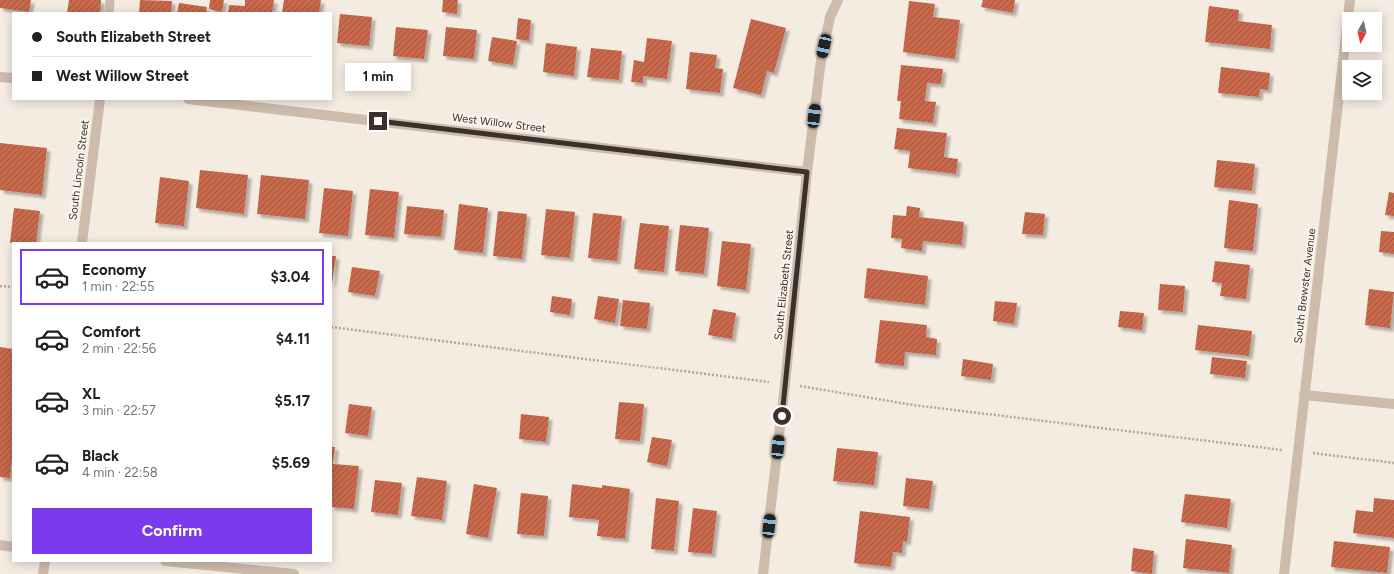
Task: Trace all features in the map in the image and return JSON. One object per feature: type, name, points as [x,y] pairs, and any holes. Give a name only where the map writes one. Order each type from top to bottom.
[{"type":"street","name":"South Elizabeth Street","points":[[763,574],[807,172],[821,60],[830,17],[838,0]]},
{"type":"street","name":"South Brewster Avenue","points":[[1284,574],[1350,0]]},
{"type":"street","points":[[0,77],[12,78]]},
{"type":"street","name":"South Lincoln Street","points":[[82,242],[100,100]]},
{"type":"street","name":"West Willow Street","points":[[196,100],[807,172]]},
{"type":"street","points":[[1304,395],[1394,404]]},
{"type":"street","points":[[0,545],[12,546]]},
{"type":"street","points":[[43,574],[45,562]]},
{"type":"street","points":[[175,562],[294,574]]},
{"type":"lane","points":[[109,12],[110,0]]},
{"type":"path","points":[[0,286],[12,287]]},
{"type":"path","points":[[332,327],[768,382]]},
{"type":"path","points":[[798,386],[913,405],[1284,450]]},
{"type":"path","points":[[1314,454],[1394,463]]},
{"type":"building","points":[[0,0],[31,0],[29,12],[0,8]]},
{"type":"building","points":[[69,0],[101,0],[100,12],[67,12]]},
{"type":"building","points":[[140,0],[172,1],[171,12],[139,12]]},
{"type":"building","points":[[210,0],[224,0],[222,12],[209,9]]},
{"type":"building","points":[[245,0],[274,0],[272,12],[228,12],[229,5],[245,6]]},
{"type":"building","points":[[284,0],[321,0],[319,12],[282,12]]},
{"type":"building","points":[[443,0],[458,0],[457,14],[442,12]]},
{"type":"building","points":[[983,0],[1015,0],[1013,13],[981,7]]},
{"type":"building","points":[[909,1],[935,4],[933,17],[960,20],[955,59],[903,52]]},
{"type":"building","points":[[179,3],[207,7],[206,12],[177,12]]},
{"type":"building","points":[[1209,6],[1239,10],[1238,21],[1272,25],[1270,49],[1205,42]]},
{"type":"building","points":[[340,14],[372,17],[369,46],[337,43]]},
{"type":"building","points":[[518,18],[531,20],[529,41],[516,39]]},
{"type":"building","points":[[751,19],[786,28],[774,73],[767,71],[761,95],[733,88]]},
{"type":"building","points":[[396,27],[428,30],[424,59],[393,56]]},
{"type":"building","points":[[446,27],[477,30],[474,59],[443,56]]},
{"type":"building","points":[[492,37],[517,41],[513,65],[488,61]]},
{"type":"building","points":[[647,38],[672,41],[667,79],[643,76],[643,83],[631,82],[634,60],[644,62]]},
{"type":"building","points":[[546,43],[577,47],[574,76],[543,72]]},
{"type":"building","points":[[591,48],[622,51],[619,80],[587,77]]},
{"type":"building","points":[[690,52],[717,55],[715,68],[723,69],[720,93],[686,89]]},
{"type":"building","points":[[901,65],[943,69],[941,84],[927,83],[925,101],[936,102],[933,123],[899,119],[901,101],[897,101]]},
{"type":"building","points":[[1221,67],[1270,73],[1268,90],[1260,89],[1259,97],[1218,93]]},
{"type":"building","points":[[897,128],[947,133],[944,157],[958,159],[956,174],[908,168],[910,151],[894,149]]},
{"type":"building","points":[[0,143],[47,148],[42,195],[0,190]]},
{"type":"building","points":[[1217,160],[1255,164],[1252,191],[1214,187]]},
{"type":"building","points":[[200,170],[248,175],[244,214],[196,208]]},
{"type":"building","points":[[261,175],[309,180],[305,219],[257,214]]},
{"type":"building","points":[[160,177],[189,181],[184,226],[155,223]]},
{"type":"building","points":[[324,188],[353,191],[348,236],[319,233]]},
{"type":"building","points":[[370,189],[399,192],[394,238],[365,235]]},
{"type":"building","points":[[1389,192],[1394,193],[1394,216],[1385,215]]},
{"type":"building","points":[[1229,200],[1258,204],[1253,251],[1224,248]]},
{"type":"building","points":[[459,204],[488,208],[483,253],[454,250]]},
{"type":"building","points":[[407,206],[444,210],[441,237],[404,234]]},
{"type":"building","points":[[907,206],[920,208],[919,217],[964,222],[962,245],[923,241],[922,251],[901,248],[902,239],[891,238],[893,215],[906,216]]},
{"type":"building","points":[[14,208],[40,211],[36,242],[10,243]]},
{"type":"building","points":[[546,209],[575,212],[570,258],[541,255]]},
{"type":"building","points":[[498,211],[527,214],[522,259],[493,256]]},
{"type":"building","points":[[1025,212],[1045,214],[1043,235],[1022,234]]},
{"type":"building","points":[[593,213],[622,216],[617,261],[588,258]]},
{"type":"building","points":[[640,223],[669,226],[664,272],[634,269]]},
{"type":"building","points":[[680,225],[709,228],[704,274],[675,271]]},
{"type":"building","points":[[1381,231],[1394,232],[1394,254],[1379,252]]},
{"type":"building","points":[[722,241],[751,244],[746,290],[717,286]]},
{"type":"building","points":[[332,256],[336,256],[332,284]]},
{"type":"building","points":[[1215,261],[1250,265],[1246,299],[1220,296],[1222,283],[1212,282]]},
{"type":"building","points":[[352,267],[380,271],[375,296],[348,292]]},
{"type":"building","points":[[867,268],[928,276],[925,305],[864,298]]},
{"type":"building","points":[[1160,284],[1185,286],[1183,312],[1158,310]]},
{"type":"building","points":[[1369,289],[1394,292],[1390,328],[1365,325]]},
{"type":"building","points":[[552,296],[572,299],[570,315],[550,312]]},
{"type":"building","points":[[598,296],[619,299],[615,323],[594,319]]},
{"type":"building","points":[[623,300],[650,303],[647,329],[620,326]]},
{"type":"building","points":[[995,301],[1017,303],[1014,324],[993,321]]},
{"type":"building","points":[[713,309],[736,313],[732,339],[708,335]]},
{"type":"building","points":[[1120,311],[1144,313],[1142,330],[1118,327]]},
{"type":"building","points":[[880,320],[927,325],[926,337],[937,339],[936,355],[905,352],[904,366],[875,363]]},
{"type":"building","points":[[1198,325],[1252,331],[1249,356],[1195,350]]},
{"type":"building","points":[[0,347],[12,349],[12,460],[10,478],[0,477]]},
{"type":"building","points":[[1212,357],[1247,361],[1245,378],[1210,374]]},
{"type":"building","points":[[963,359],[993,364],[991,380],[961,376]]},
{"type":"building","points":[[619,402],[644,404],[640,441],[615,439]]},
{"type":"building","points":[[349,404],[372,407],[368,436],[345,433]]},
{"type":"building","points":[[521,414],[549,417],[546,442],[519,439]]},
{"type":"building","points":[[652,437],[672,440],[667,466],[647,462]]},
{"type":"building","points":[[332,447],[335,447],[333,464],[359,466],[354,509],[332,507]]},
{"type":"building","points":[[837,448],[878,452],[874,485],[833,481]]},
{"type":"building","points":[[417,477],[447,481],[442,520],[411,516]]},
{"type":"building","points":[[906,478],[933,481],[929,509],[903,506]]},
{"type":"building","points":[[375,480],[402,483],[398,515],[371,512]]},
{"type":"building","points":[[474,484],[497,488],[488,538],[466,534]]},
{"type":"building","points":[[572,484],[602,488],[602,485],[630,489],[625,539],[597,536],[599,520],[569,517]]},
{"type":"building","points":[[521,493],[548,496],[544,536],[517,534]]},
{"type":"building","points":[[1185,494],[1231,499],[1227,528],[1181,522]]},
{"type":"building","points":[[656,498],[679,501],[674,551],[651,549]]},
{"type":"building","points":[[1374,498],[1394,500],[1394,538],[1353,533],[1356,510],[1373,512]]},
{"type":"building","points":[[693,508],[717,511],[712,554],[688,552]]},
{"type":"building","points":[[860,511],[910,517],[907,542],[903,541],[902,553],[893,552],[891,567],[854,563]]},
{"type":"building","points":[[1186,539],[1232,545],[1229,573],[1183,568]]},
{"type":"building","points":[[1334,541],[1390,547],[1387,573],[1331,567]]},
{"type":"building","points":[[1133,548],[1154,551],[1152,574],[1131,571]]},
{"type":"route","points":[[378,121],[807,172],[782,416]]}]
